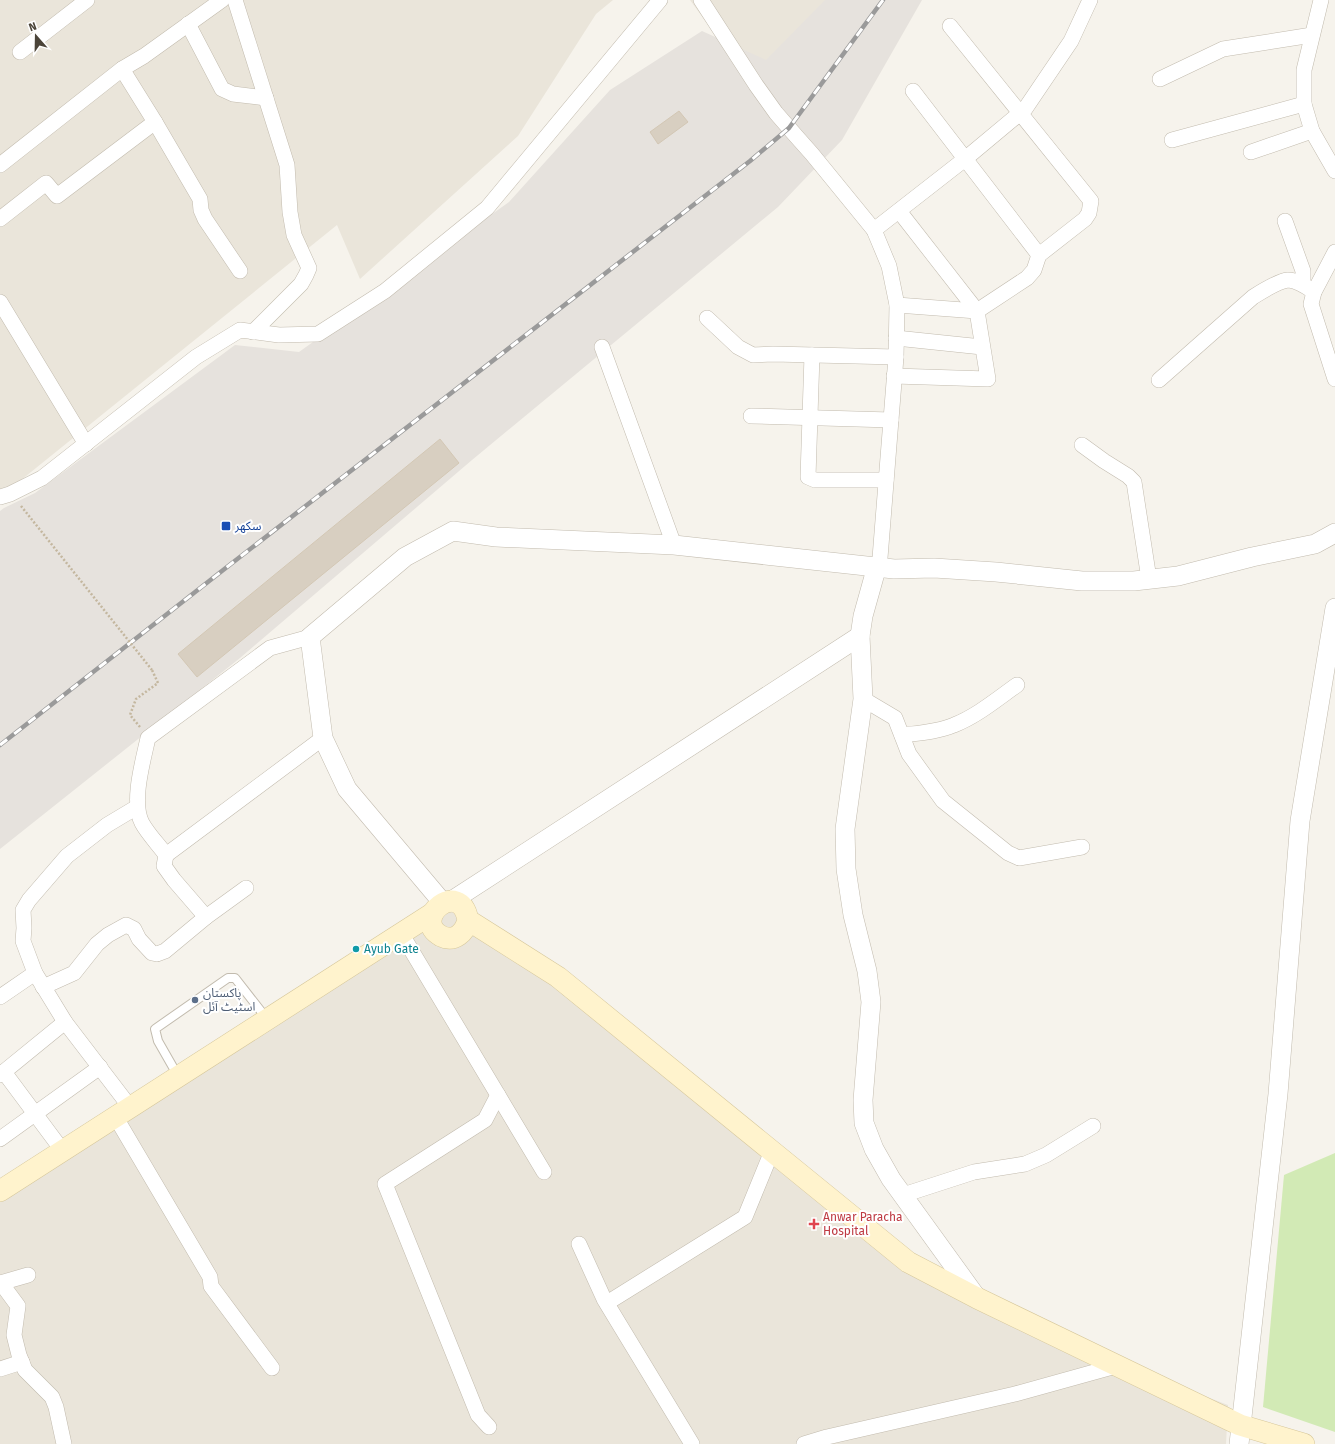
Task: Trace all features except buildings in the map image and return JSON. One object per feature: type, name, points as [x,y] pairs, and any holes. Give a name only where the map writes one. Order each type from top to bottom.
[{"type":"main road","points":[[0,1191],[442,906],[457,903],[463,907],[467,913],[468,920],[462,933],[456,937],[442,937],[433,927],[432,920],[442,906]]},
{"type":"main road","points":[[468,920],[558,977],[908,1262],[977,1298],[1116,1366],[1240,1435],[1304,1444]]},
{"type":"street","points":[[20,52],[86,0]]},
{"type":"street","points":[[0,165],[122,69],[144,56],[222,0]]},
{"type":"street","points":[[235,0],[287,165],[290,212],[294,235],[309,268],[301,284],[253,332]]},
{"type":"street","points":[[0,497],[10,494],[42,478],[196,357],[240,330],[279,335],[318,334],[385,291],[486,208],[660,0]]},
{"type":"street","points":[[701,0],[768,102],[874,230],[889,266],[897,305],[896,357],[880,558],[864,610],[860,636],[862,699],[845,829],[846,868],[853,915],[867,971],[871,1002],[862,1100],[864,1123],[874,1149],[891,1179],[977,1298]]},
{"type":"street","points":[[874,230],[965,159],[1025,109],[1071,41],[1090,0]]},
{"type":"street","points":[[1321,0],[1304,70],[1304,104],[1312,131],[1335,171]]},
{"type":"street","points":[[188,24],[222,89],[233,94],[266,98]]},
{"type":"street","points":[[897,305],[976,311],[1027,278],[1034,270],[1040,255],[1085,219],[1089,213],[1091,201],[950,26]]},
{"type":"street","points":[[1160,79],[1223,49],[1312,35]]},
{"type":"street","points":[[122,69],[200,199],[201,210],[205,219],[240,271]]},
{"type":"street","points":[[913,91],[1040,255]]},
{"type":"street","points":[[1172,140],[1304,104]]},
{"type":"street","points":[[0,219],[46,183],[57,196],[155,122]]},
{"type":"street","points":[[1251,152],[1312,131]]},
{"type":"street","points":[[894,376],[988,379],[976,311],[899,211]]},
{"type":"street","points":[[1285,221],[1303,271],[1311,304],[1335,379]]},
{"type":"street","points":[[1308,288],[1335,252]]},
{"type":"street","points":[[1160,380],[1253,297],[1266,288],[1288,280],[1308,288]]},
{"type":"street","points":[[0,302],[86,444]]},
{"type":"street","points":[[707,318],[738,347],[753,355],[896,357]]},
{"type":"street","points":[[896,338],[982,347]]},
{"type":"street","points":[[602,347],[674,545]]},
{"type":"street","points":[[812,355],[808,477],[815,480],[886,480]]},
{"type":"street","points":[[751,416],[891,420]]},
{"type":"street","points":[[1082,445],[1128,476],[1134,482],[1149,579]]},
{"type":"street","points":[[166,855],[142,823],[137,807],[143,761],[148,738],[270,648],[310,637],[405,557],[453,531],[496,537],[674,545],[894,569],[934,568],[996,572],[1082,581],[1134,581],[1178,576],[1252,557],[1315,544],[1335,533]]},
{"type":"street","points":[[1240,1435],[1278,1094],[1300,820],[1335,608]]},
{"type":"street","points":[[310,637],[323,738],[347,789],[442,906],[860,636]]},
{"type":"street","points":[[902,735],[928,732],[953,726],[1017,685]]},
{"type":"street","points":[[862,699],[895,718],[910,754],[943,801],[1008,853],[1019,858],[1082,847]]},
{"type":"street","points":[[206,917],[164,866],[166,855],[323,738]]},
{"type":"street","points":[[137,807],[107,825],[67,856],[29,900],[23,910],[23,941],[35,973],[43,987],[65,1022],[100,1067],[210,1277],[211,1286],[272,1368]]},
{"type":"street","points":[[43,987],[74,973],[97,944],[108,935],[126,925],[134,929],[139,939],[152,953],[157,954],[165,951],[206,917],[246,888]]},
{"type":"street","points":[[401,933],[544,1172]]},
{"type":"street","points":[[0,997],[35,973]]},
{"type":"street","points":[[62,1150],[36,1114],[2,1073],[65,1022]]},
{"type":"street","points":[[0,1139],[100,1067]]},
{"type":"street","points":[[489,1428],[478,1415],[385,1184],[486,1120],[498,1095]]},
{"type":"street","points":[[903,1196],[974,1172],[1025,1164],[1046,1155],[1093,1126]]},
{"type":"street","points":[[607,1303],[745,1216],[772,1151]]},
{"type":"street","points":[[579,1244],[607,1303],[692,1444]]},
{"type":"street","points":[[28,1275],[0,1283],[18,1306],[14,1335],[19,1355],[26,1370],[52,1397],[56,1407],[64,1444]]},
{"type":"street","points":[[0,1369],[22,1362]]},
{"type":"street","points":[[804,1444],[827,1437],[1015,1394],[1116,1366]]},
{"type":"lane","points":[[178,1076],[158,1041],[154,1029],[228,978],[235,978],[267,1019]]},
{"type":"path","points":[[21,506],[152,670],[158,683],[136,699],[130,716],[148,738]]},
{"type":"shaded area","points":[[0,0],[613,0],[596,14],[518,136],[360,279],[337,225],[0,497]]},
{"type":"shaded area","points":[[690,0],[917,0],[808,161]]},
{"type":"shaded area","points":[[825,0],[922,0],[842,140],[778,207],[472,460],[240,658],[0,849],[0,511],[35,493],[235,345],[299,352],[509,202],[610,90],[702,31],[766,60]]},
{"type":"shaded area","points":[[456,901],[886,1247],[1086,1351],[1228,1405],[1226,1444],[0,1444],[0,1202]]},
{"type":"green space","points":[[1335,1153],[1335,1432],[1263,1407],[1284,1175]]},
{"type":"railway","points":[[0,745],[750,161],[789,128],[883,0]]},
{"type":"place","name":"سكهر","points":[[226,526]]},
{"type":"place","name":"Ayub Gate","points":[[356,949]]},
{"type":"place","name":"پاکستان اسٹیٹ آئل","points":[[195,1000]]},
{"type":"place","name":"Anwar Paracha Hospital","points":[[814,1224]]}]
